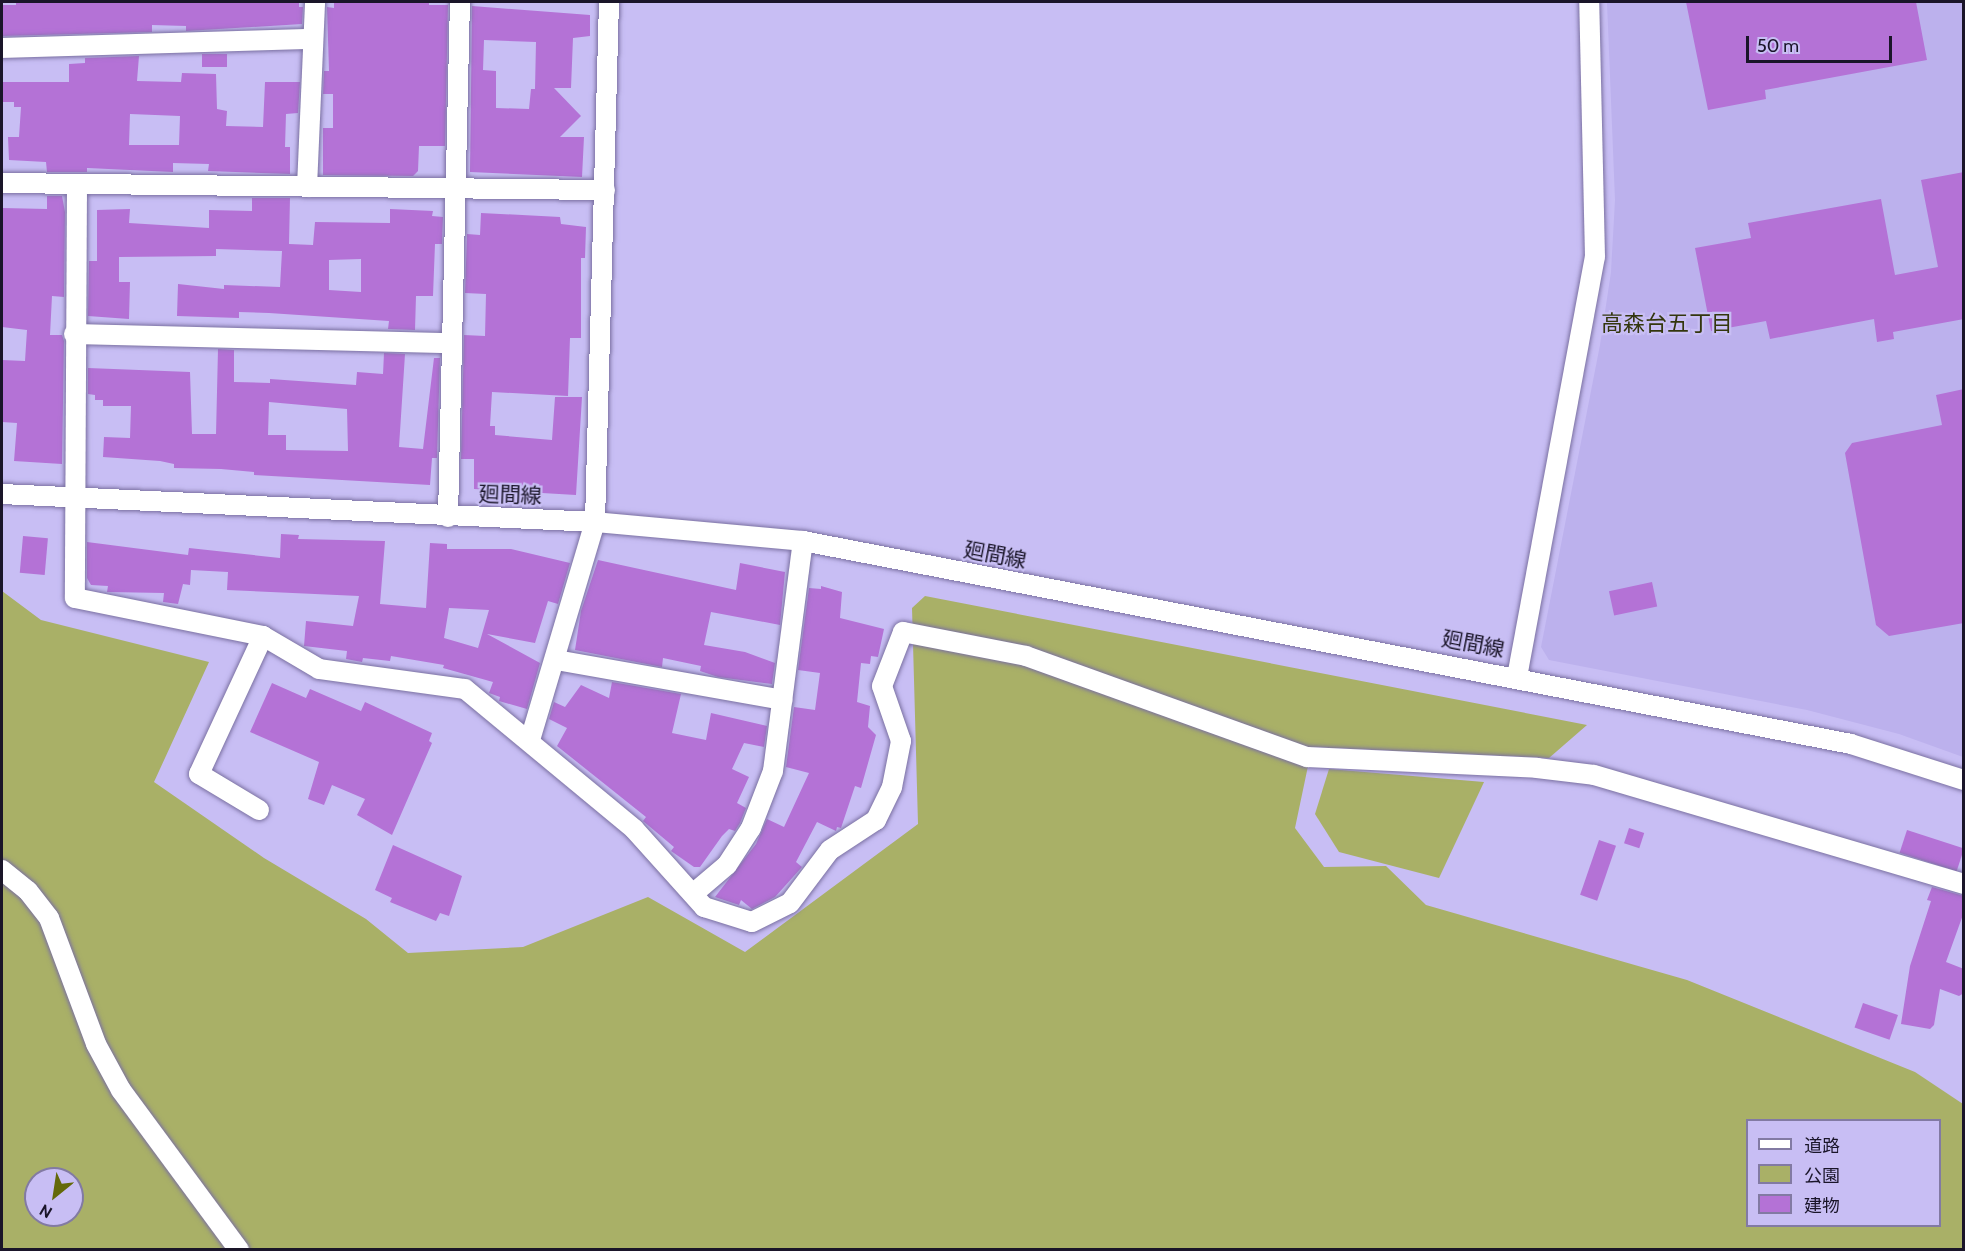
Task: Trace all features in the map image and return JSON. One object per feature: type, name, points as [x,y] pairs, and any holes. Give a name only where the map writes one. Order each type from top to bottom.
[{"type":"street","points":[[308,186],[315,2]]},
{"type":"street","points":[[448,517],[460,2]]},
{"type":"street","points":[[530,740],[556,660],[595,522],[609,2]]},
{"type":"street","points":[[1517,677],[1595,257],[1588,2]]},
{"type":"street","points":[[2,48],[313,39]]},
{"type":"street","points":[[2,183],[605,190]]},
{"type":"street","points":[[77,184],[74,334],[75,598],[263,636],[319,669],[465,689],[530,740],[634,829],[705,907],[752,922],[790,903],[830,850],[876,820],[892,787],[901,741],[882,686],[903,632],[1026,656],[1307,757],[1537,768],[1594,776],[1964,885]]},
{"type":"street","points":[[74,334],[452,343]]},
{"type":"street","name":"廻間線","points":[[2,494],[448,517],[595,522],[803,541],[1517,677],[1851,744],[1964,780]]},
{"type":"street","points":[[694,893],[727,865],[750,828],[773,771],[803,541]]},
{"type":"street","points":[[259,810],[199,774],[263,636]]},
{"type":"street","points":[[556,660],[782,700]]},
{"type":"street","points":[[2,870],[28,891],[49,918],[96,1044],[121,1090],[239,1250]]},
{"type":"shaded area","points":[[1607,2],[1963,2],[1963,757],[1899,734],[1807,710],[1549,660],[1541,647],[1600,345],[1611,272],[1615,200]]},
{"type":"green space","points":[[2,591],[41,620],[209,662],[154,782],[264,858],[366,919],[408,953],[523,947],[648,897],[745,952],[918,824],[912,608],[925,596],[1587,725],[1549,758],[1312,747],[1295,828],[1324,867],[1386,866],[1426,905],[1687,980],[1915,1072],[1963,1104],[1963,1249],[2,1249]]},
{"type":"green space","points":[[1329,769],[1484,782],[1439,878],[1339,852],[1315,814]]},
{"type":"building","points":[[16,2],[299,2],[299,7],[303,7],[302,24],[186,31],[186,26],[152,25],[152,32],[2,36],[2,5],[16,5]]},
{"type":"building","points":[[334,2],[429,2],[429,5],[448,5],[445,146],[419,146],[418,171],[413,176],[323,175],[323,128],[333,128],[333,94],[323,94],[324,71],[329,71],[327,7],[334,8]]},
{"type":"building","points":[[1686,2],[1916,2],[1927,60],[1765,90],[1766,99],[1708,110]]},
{"type":"building","points":[[472,6],[590,15],[590,36],[573,38],[571,88],[554,88],[581,116],[560,137],[584,137],[582,177],[470,172]],"holes":[[[484,40],[536,42],[535,89],[531,89],[529,109],[496,108],[496,71],[483,70]]]},
{"type":"building","points":[[202,54],[227,54],[227,67],[202,67]]},
{"type":"building","points":[[139,56],[137,81],[181,82],[182,73],[216,74],[217,109],[227,111],[226,126],[263,127],[265,82],[300,82],[298,113],[286,114],[285,147],[290,147],[290,174],[208,171],[209,164],[173,163],[173,172],[87,168],[87,172],[47,172],[46,162],[9,160],[8,137],[19,137],[21,107],[14,107],[14,102],[3,102],[3,82],[69,82],[69,64],[85,63],[85,58]],"holes":[[[130,114],[180,116],[179,145],[129,145]]]},
{"type":"building","points":[[1964,172],[1964,319],[1893,332],[1894,339],[1877,342],[1874,319],[1770,339],[1766,321],[1711,331],[1695,248],[1751,238],[1748,223],[1881,199],[1895,275],[1938,267],[1921,180]]},
{"type":"building","points":[[47,196],[62,196],[65,212],[64,297],[52,296],[50,335],[62,335],[64,341],[62,464],[14,461],[17,423],[2,422],[2,360],[25,361],[27,330],[2,327],[2,208],[47,209]]},
{"type":"building","points":[[252,198],[290,198],[289,244],[313,245],[315,222],[390,223],[390,209],[433,211],[432,216],[443,217],[442,244],[435,244],[433,296],[416,296],[415,330],[388,329],[389,321],[269,313],[239,312],[239,318],[177,316],[178,284],[224,289],[224,285],[280,287],[282,251],[216,249],[216,256],[119,257],[119,282],[130,282],[129,319],[88,316],[89,261],[97,261],[97,210],[130,209],[129,223],[209,228],[209,210],[252,211]],"holes":[[[361,259],[361,292],[329,290],[329,260]]]},
{"type":"building","points":[[481,213],[560,217],[561,224],[586,227],[585,258],[581,258],[581,338],[570,338],[568,396],[492,392],[490,426],[495,426],[495,435],[552,440],[555,397],[582,397],[576,495],[474,489],[474,459],[461,459],[464,335],[485,336],[486,294],[465,293],[467,234],[480,235]]},
{"type":"building","points":[[218,349],[234,350],[234,382],[270,383],[270,379],[356,385],[357,372],[383,374],[384,353],[405,354],[399,447],[423,449],[434,358],[440,358],[437,458],[432,458],[430,485],[254,475],[254,472],[174,468],[174,464],[160,461],[103,457],[104,437],[130,438],[131,406],[103,406],[103,400],[95,400],[95,395],[88,394],[88,368],[190,372],[192,434],[216,434]],"holes":[[[269,402],[347,409],[348,451],[286,450],[286,435],[268,435]]]},
{"type":"building","points":[[1964,389],[1964,623],[1889,636],[1876,625],[1845,453],[1852,443],[1942,425],[1936,395]]},
{"type":"building","points":[[281,534],[299,535],[298,539],[385,541],[380,604],[426,608],[430,543],[447,544],[447,549],[511,549],[570,563],[558,604],[548,601],[535,643],[487,634],[540,663],[527,709],[499,701],[500,697],[489,693],[493,682],[443,668],[444,665],[391,656],[390,661],[363,658],[362,662],[346,659],[347,651],[304,646],[306,621],[353,626],[359,596],[227,590],[228,572],[191,570],[190,585],[183,584],[178,604],[163,602],[164,593],[107,592],[108,586],[91,585],[87,578],[87,542],[188,555],[189,548],[280,558]],"holes":[[[449,608],[489,610],[478,648],[444,638]]]},
{"type":"building","points":[[23,536],[48,538],[45,575],[20,573]]},
{"type":"building","points":[[598,560],[736,590],[740,563],[785,572],[780,625],[711,612],[704,645],[745,652],[775,663],[772,684],[718,677],[700,671],[701,666],[663,658],[662,667],[575,650],[581,611]]},
{"type":"building","points":[[1652,582],[1657,606],[1614,616],[1609,591]]},
{"type":"building","points":[[821,586],[842,592],[840,618],[884,629],[878,657],[871,656],[870,664],[861,663],[857,702],[870,706],[868,727],[876,735],[861,788],[855,786],[841,828],[837,827],[836,831],[817,822],[796,862],[802,867],[775,897],[752,909],[741,900],[739,905],[715,897],[756,844],[767,819],[784,827],[809,773],[786,767],[794,707],[815,710],[820,673],[798,670],[809,588],[821,589]]},
{"type":"building","points":[[612,682],[681,694],[672,733],[706,740],[711,713],[767,726],[764,747],[744,743],[732,769],[749,777],[737,803],[746,808],[740,823],[735,831],[729,829],[722,836],[700,867],[694,867],[671,851],[674,847],[643,821],[646,817],[557,746],[567,728],[549,719],[554,702],[565,707],[581,685],[609,698]]},
{"type":"building","points":[[272,683],[306,698],[310,689],[361,711],[365,702],[432,733],[429,741],[432,743],[392,835],[357,815],[365,799],[332,785],[324,805],[308,799],[319,762],[250,732]]},
{"type":"building","points":[[1629,828],[1644,833],[1639,848],[1624,843]]},
{"type":"building","points":[[1907,830],[1964,849],[1957,871],[1900,853]]},
{"type":"building","points":[[1599,840],[1616,846],[1597,901],[1580,895]]},
{"type":"building","points":[[393,845],[462,876],[449,916],[440,913],[436,921],[390,902],[392,898],[375,890]]},
{"type":"building","points":[[1932,887],[1964,896],[1964,912],[1946,962],[1964,969],[1964,993],[1959,996],[1940,989],[1934,1025],[1930,1029],[1901,1024],[1910,966],[1931,901],[1927,900]]},
{"type":"building","points":[[1863,1003],[1898,1015],[1890,1040],[1855,1028]]},
{"type":"district","name":"高森台五丁目","points":[[1667,324]]}]
